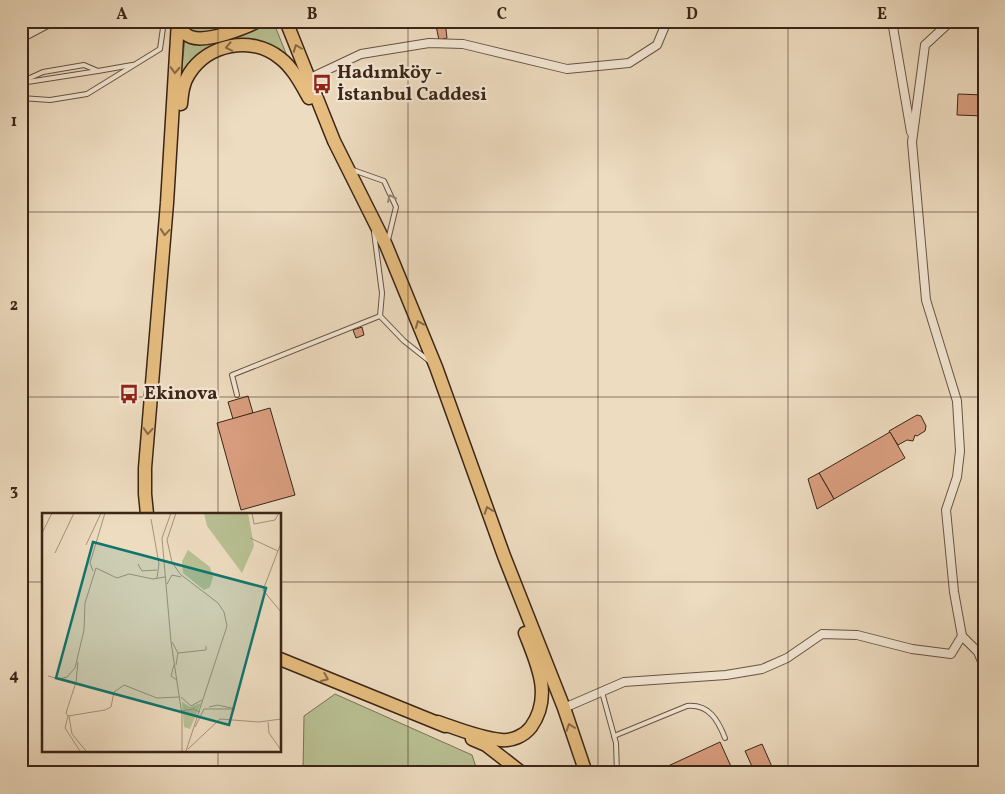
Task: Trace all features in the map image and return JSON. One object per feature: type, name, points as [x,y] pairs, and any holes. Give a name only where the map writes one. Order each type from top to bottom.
[{"type":"main road","points":[[178,25],[193,38],[219,35],[248,27],[258,21]]},
{"type":"main road","points":[[286,21],[334,142]]},
{"type":"main road","points":[[148,513],[145,477],[171,149],[178,25]]},
{"type":"main road","points":[[171,149],[177,127],[183,87],[196,65],[214,51],[235,45],[255,47],[272,52],[288,65],[334,142],[386,244],[436,367],[504,556],[564,708],[586,773]]},
{"type":"main road","points":[[438,722],[492,739],[508,740],[528,730],[540,711],[544,700],[540,677],[504,556]]},
{"type":"main road","points":[[281,659],[438,722],[486,745],[522,773]]},
{"type":"street","points":[[21,38],[53,21]]},
{"type":"street","points":[[308,79],[361,54],[429,43],[463,44],[567,69],[629,63],[657,45],[667,21]]},
{"type":"street","points":[[892,21],[912,142],[926,300],[957,401],[960,451],[957,477],[946,510],[954,592],[962,636],[978,652],[984,666]]},
{"type":"street","points":[[912,142],[925,45],[951,21]]},
{"type":"street","points":[[564,708],[601,690],[624,682],[726,676],[762,669],[787,658],[822,634],[856,636],[951,654],[962,636]]},
{"type":"lane","points":[[21,98],[50,100],[87,94],[160,49],[164,21]]},
{"type":"lane","points":[[21,83],[43,72],[84,65],[98,72]]},
{"type":"lane","points":[[21,83],[134,65]]},
{"type":"lane","points":[[348,168],[384,181],[396,207],[386,244]]},
{"type":"lane","points":[[371,213],[382,293],[380,316],[404,341],[436,367]]},
{"type":"lane","points":[[237,394],[232,375],[380,316]]},
{"type":"lane","points":[[601,690],[614,736],[617,773]]},
{"type":"lane","points":[[614,736],[688,706],[695,705],[704,708],[714,715],[726,738]]},
{"type":"green space","points":[[187,21],[273,21],[287,56],[257,43],[238,39],[220,44],[181,75]]},
{"type":"green space","points":[[335,694],[472,755],[478,773],[303,773],[304,716]]},
{"type":"building","points":[[435,21],[445,21],[447,38],[439,40]]},
{"type":"building","points":[[958,94],[984,95],[984,116],[957,115]]},
{"type":"building","points":[[362,327],[364,335],[356,338],[353,330]]},
{"type":"building","points":[[248,396],[253,413],[233,419],[228,402]]},
{"type":"building","points":[[270,408],[295,495],[241,510],[217,423]]},
{"type":"building","points":[[917,415],[921,416],[926,426],[925,431],[917,436],[915,435],[913,441],[907,440],[898,445],[889,431]]},
{"type":"building","points":[[890,432],[905,458],[834,499],[819,473]]},
{"type":"building","points":[[819,473],[834,499],[817,509],[808,479]]},
{"type":"building","points":[[720,742],[734,773],[653,773]]},
{"type":"building","points":[[762,744],[773,769],[764,773],[755,773],[745,751]]},
{"type":"place","name":"Hadımköy - İstanbul Caddesi","points":[[322,84]]},
{"type":"place","name":"Ekinova","points":[[129,394]]}]
